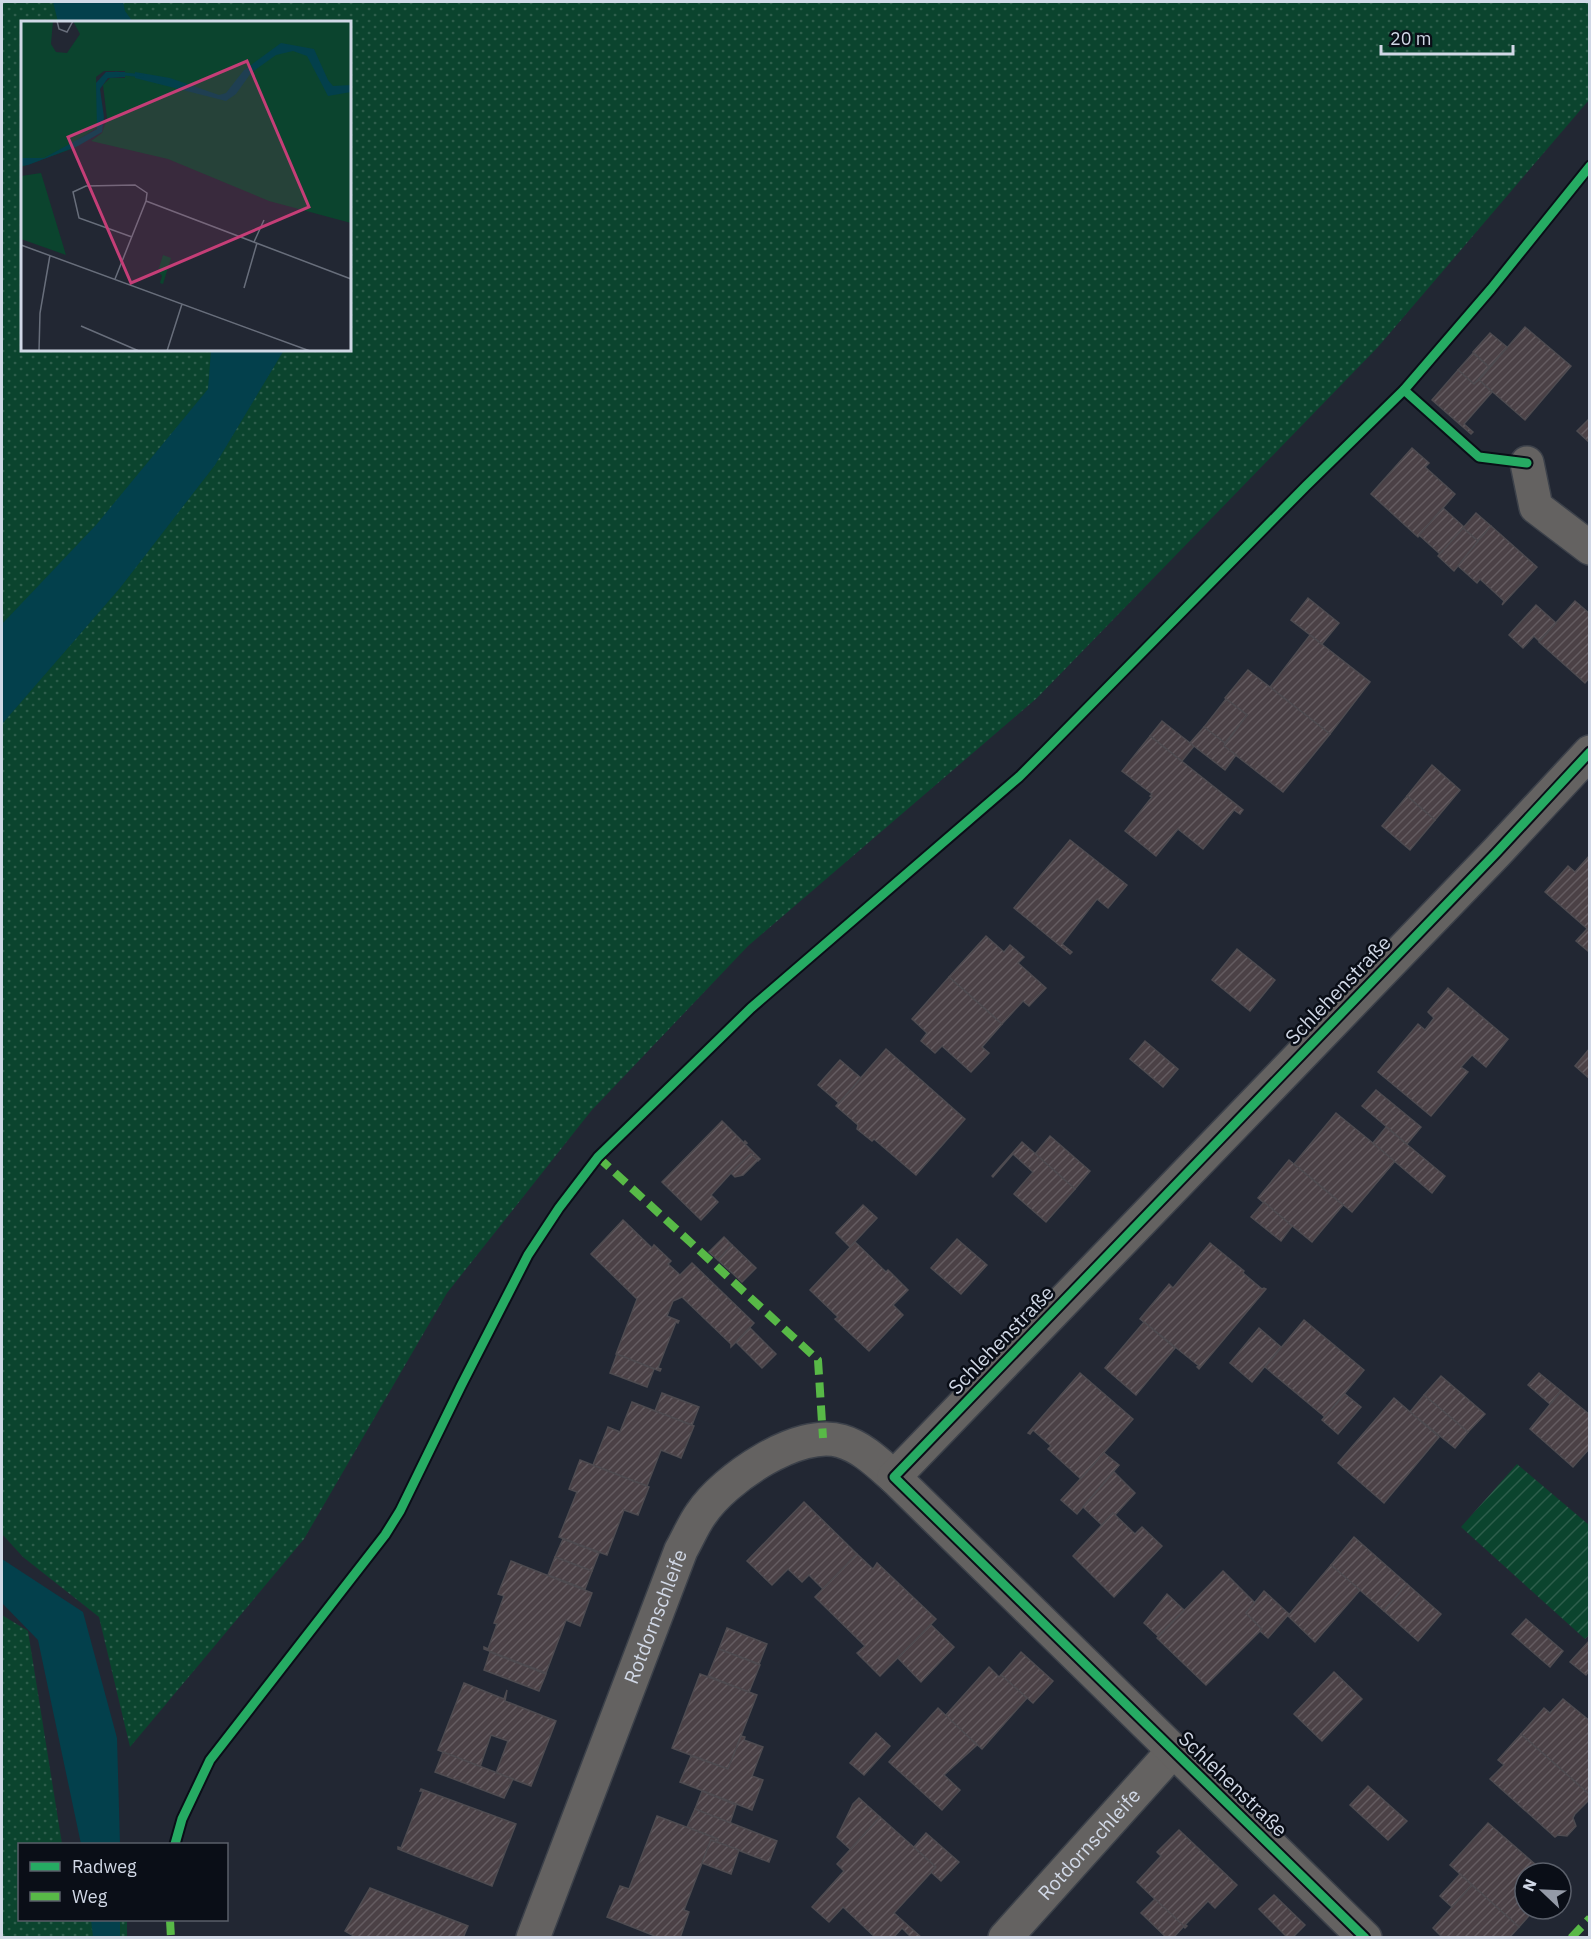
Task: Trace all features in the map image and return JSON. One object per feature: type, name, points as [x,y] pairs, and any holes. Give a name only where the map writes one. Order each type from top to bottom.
[{"type":"street","points":[[1527,463],[1536,507],[1590,548]]},
{"type":"street","name":"Schlehenstraße","points":[[1365,1938],[894,1477],[1590,752]]},
{"type":"street","name":"Rotdornschleife","points":[[534,1938],[681,1550],[701,1513],[716,1496],[754,1465],[786,1449],[823,1438],[841,1441],[857,1448],[894,1477]]},
{"type":"street","name":"Rotdornschleife","points":[[1005,1938],[1173,1751]]},
{"type":"green space","points":[[2,2],[1589,2],[1589,100],[1378,347],[1037,698],[748,946],[591,1111],[447,1293],[304,1539],[130,1747],[99,1617],[23,1557],[2,1534]]},
{"type":"green space","points":[[1517,1464],[1589,1525],[1590,1634],[1585,1639],[1461,1527]]},
{"type":"green space","points":[[2,1615],[28,1631],[62,1843],[18,1843],[18,1921],[127,1921],[127,1937],[2,1937]]},
{"type":"water","points":[[53,2],[123,2],[125,11],[132,21],[58,21]]},
{"type":"water","points":[[211,351],[283,351],[215,465],[120,588],[2,724],[2,624],[96,525],[208,389]]},
{"type":"water","points":[[2,1559],[83,1612],[117,1738],[120,1843],[81,1843],[38,1640],[2,1603]]},
{"type":"water","points":[[91,1921],[120,1921],[120,1937],[93,1937]]},
{"type":"building","points":[[1525,327],[1571,366],[1525,420],[1479,380]]},
{"type":"building","points":[[1490,333],[1507,347],[1489,367],[1473,352]]},
{"type":"building","points":[[1473,353],[1489,367],[1474,384],[1458,370]]},
{"type":"building","points":[[1458,370],[1474,384],[1479,380],[1492,392],[1464,424],[1473,432],[1471,434],[1432,400]]},
{"type":"building","points":[[1590,418],[1590,443],[1577,431]]},
{"type":"building","points":[[1412,448],[1429,463],[1425,467],[1455,494],[1418,537],[1371,494]]},
{"type":"building","points":[[1443,508],[1464,527],[1440,554],[1419,535]]},
{"type":"building","points":[[1476,513],[1491,526],[1478,541],[1463,528]]},
{"type":"building","points":[[1491,526],[1537,567],[1502,605],[1504,601],[1480,579],[1477,583],[1457,565]]},
{"type":"building","points":[[1463,528],[1478,541],[1454,571],[1438,556]]},
{"type":"building","points":[[1308,598],[1339,623],[1322,644],[1291,620]]},
{"type":"building","points":[[1575,601],[1590,614],[1590,677],[1585,683],[1539,642]]},
{"type":"building","points":[[1536,605],[1556,623],[1539,641],[1534,636],[1523,648],[1509,635]]},
{"type":"building","points":[[1310,635],[1370,682],[1330,734],[1270,687]]},
{"type":"building","points":[[1248,670],[1330,734],[1283,792],[1224,746],[1247,715],[1225,698]]},
{"type":"building","points":[[1226,699],[1247,715],[1225,743],[1204,727]]},
{"type":"building","points":[[1162,721],[1194,746],[1182,761],[1150,736]]},
{"type":"building","points":[[1204,727],[1236,755],[1225,770],[1190,743]]},
{"type":"building","points":[[1150,736],[1243,810],[1240,814],[1234,810],[1203,849],[1178,829],[1156,856],[1125,831],[1152,794],[1122,771]]},
{"type":"building","points":[[1432,765],[1460,790],[1435,820],[1407,796]]},
{"type":"building","points":[[1407,796],[1435,820],[1410,850],[1382,826]]},
{"type":"building","points":[[1070,840],[1127,885],[1108,908],[1097,899],[1062,944],[1072,952],[1070,954],[1014,908]]},
{"type":"building","points":[[1590,855],[1590,931],[1545,892],[1568,866],[1575,872]]},
{"type":"building","points":[[1587,929],[1590,931],[1588,951],[1576,941]]},
{"type":"building","points":[[986,936],[1004,952],[1010,945],[1024,957],[1018,963],[1046,988],[1029,1006],[1023,1001],[1002,1024],[949,977]]},
{"type":"building","points":[[1237,949],[1275,980],[1250,1011],[1212,980]]},
{"type":"building","points":[[949,977],[1002,1024],[982,1047],[989,1053],[971,1072],[942,1046],[935,1053],[921,1041],[927,1033],[912,1019]]},
{"type":"building","points":[[1448,988],[1508,1039],[1486,1067],[1472,1055],[1461,1067],[1468,1072],[1431,1116],[1378,1072],[1418,1024],[1425,1030],[1434,1018],[1428,1012]]},
{"type":"building","points":[[1145,1041],[1178,1069],[1163,1087],[1130,1059]]},
{"type":"building","points":[[1590,1048],[1590,1079],[1575,1066]]},
{"type":"building","points":[[886,1049],[965,1119],[916,1175],[874,1139],[872,1141],[857,1129],[858,1125],[836,1106]]},
{"type":"building","points":[[840,1060],[861,1078],[839,1103],[818,1085]]},
{"type":"building","points":[[1376,1090],[1421,1127],[1407,1144],[1362,1106]]},
{"type":"building","points":[[1336,1113],[1395,1161],[1352,1212],[1294,1164]]},
{"type":"building","points":[[722,1121],[744,1143],[745,1141],[747,1143],[745,1144],[760,1159],[758,1161],[751,1154],[731,1173],[711,1195],[718,1202],[701,1220],[662,1182]]},
{"type":"building","points":[[1386,1127],[1445,1176],[1432,1193],[1373,1143]]},
{"type":"building","points":[[1050,1136],[1090,1171],[1075,1189],[1035,1154]]},
{"type":"building","points":[[1022,1142],[1075,1189],[1046,1222],[1014,1194],[1033,1172],[1013,1154],[992,1176]]},
{"type":"building","points":[[751,1154],[758,1160],[743,1175],[735,1177],[731,1173]]},
{"type":"building","points":[[1289,1160],[1343,1205],[1312,1242],[1258,1198]]},
{"type":"building","points":[[1264,1202],[1292,1226],[1281,1241],[1251,1217]]},
{"type":"building","points":[[863,1205],[877,1218],[850,1247],[836,1233]]},
{"type":"building","points":[[623,1220],[652,1248],[654,1245],[671,1261],[668,1264],[680,1275],[692,1263],[754,1323],[731,1347],[731,1344],[682,1297],[673,1301],[667,1316],[679,1321],[676,1322],[658,1368],[661,1369],[660,1371],[616,1354],[637,1299],[591,1254]]},
{"type":"building","points":[[724,1237],[732,1245],[718,1260],[709,1252]]},
{"type":"building","points":[[957,1239],[987,1265],[961,1294],[931,1268]]},
{"type":"building","points":[[855,1242],[908,1290],[893,1305],[903,1315],[869,1351],[835,1319],[838,1317],[810,1290]]},
{"type":"building","points":[[1210,1243],[1262,1289],[1266,1289],[1199,1369],[1197,1367],[1199,1366],[1140,1319],[1169,1284],[1173,1288]]},
{"type":"building","points":[[732,1245],[756,1268],[742,1282],[718,1260]]},
{"type":"building","points":[[1304,1320],[1364,1370],[1325,1417],[1265,1367]]},
{"type":"building","points":[[1144,1322],[1175,1348],[1136,1395],[1105,1368]]},
{"type":"building","points":[[750,1328],[776,1354],[762,1368],[736,1342]]},
{"type":"building","points":[[1259,1328],[1281,1347],[1252,1382],[1230,1363]]},
{"type":"building","points":[[617,1354],[654,1369],[647,1387],[610,1373]]},
{"type":"building","points":[[1080,1373],[1133,1419],[1081,1479],[1048,1449],[1051,1446],[1033,1430],[1030,1434],[1028,1433]]},
{"type":"building","points":[[1539,1373],[1561,1391],[1550,1404],[1528,1385]]},
{"type":"building","points":[[1441,1376],[1485,1414],[1468,1432],[1424,1395]]},
{"type":"building","points":[[1561,1391],[1590,1415],[1590,1448],[1573,1467],[1530,1429]]},
{"type":"building","points":[[662,1393],[699,1407],[692,1425],[655,1411]]},
{"type":"building","points":[[1345,1394],[1361,1407],[1338,1434],[1322,1420]]},
{"type":"building","points":[[1424,1395],[1468,1432],[1455,1448],[1410,1412]]},
{"type":"building","points":[[1394,1398],[1439,1437],[1384,1503],[1338,1463]]},
{"type":"building","points":[[632,1402],[694,1426],[681,1458],[661,1450],[647,1486],[593,1465],[608,1427],[620,1432]]},
{"type":"building","points":[[1104,1453],[1119,1465],[1077,1514],[1061,1500]]},
{"type":"building","points":[[580,1460],[649,1487],[638,1515],[624,1510],[607,1555],[559,1537],[577,1492],[569,1489]]},
{"type":"building","points":[[1114,1472],[1135,1493],[1115,1515],[1113,1513],[1102,1525],[1083,1507]]},
{"type":"building","points":[[804,1502],[857,1554],[823,1589],[809,1575],[802,1582],[788,1569],[772,1585],[747,1561]]},
{"type":"building","points":[[1113,1513],[1135,1534],[1142,1527],[1162,1546],[1114,1597],[1073,1556]]},
{"type":"building","points":[[1354,1537],[1407,1584],[1384,1611],[1331,1565]]},
{"type":"building","points":[[563,1539],[599,1553],[592,1571],[555,1557]]},
{"type":"building","points":[[857,1554],[873,1569],[877,1563],[936,1619],[880,1676],[857,1653],[865,1646],[815,1597]]},
{"type":"building","points":[[555,1557],[592,1571],[585,1589],[548,1575]]},
{"type":"building","points":[[511,1561],[592,1593],[580,1626],[566,1620],[546,1673],[484,1649],[484,1647],[488,1649],[497,1624],[494,1623],[504,1596],[498,1594]]},
{"type":"building","points":[[1331,1565],[1360,1590],[1315,1642],[1288,1616]]},
{"type":"building","points":[[1223,1571],[1256,1604],[1246,1613],[1262,1629],[1206,1685],[1157,1638]]},
{"type":"building","points":[[1407,1584],[1441,1614],[1418,1641],[1384,1611]]},
{"type":"building","points":[[1264,1591],[1289,1614],[1268,1638],[1246,1613]]},
{"type":"building","points":[[1167,1594],[1184,1610],[1158,1636],[1144,1623]]},
{"type":"building","points":[[1526,1619],[1563,1651],[1550,1667],[1512,1634]]},
{"type":"building","points":[[931,1625],[954,1647],[921,1682],[898,1658]]},
{"type":"building","points":[[727,1628],[767,1644],[759,1664],[719,1649]]},
{"type":"building","points":[[1590,1640],[1590,1670],[1586,1675],[1570,1662]]},
{"type":"building","points":[[719,1649],[760,1665],[749,1692],[708,1676]]},
{"type":"building","points":[[490,1652],[546,1674],[539,1691],[484,1670]]},
{"type":"building","points":[[1021,1652],[1053,1681],[1033,1703],[1001,1675]]},
{"type":"building","points":[[989,1667],[1027,1698],[982,1749],[945,1716]]},
{"type":"building","points":[[1334,1672],[1362,1699],[1322,1741],[1294,1714]]},
{"type":"building","points":[[700,1674],[757,1695],[728,1769],[672,1748]]},
{"type":"building","points":[[464,1683],[504,1699],[507,1690],[505,1701],[556,1721],[531,1786],[496,1773],[508,1741],[491,1735],[480,1767],[438,1750]]},
{"type":"building","points":[[1563,1699],[1590,1721],[1590,1795],[1521,1734],[1544,1708],[1550,1713]]},
{"type":"building","points":[[938,1708],[977,1745],[944,1775],[960,1790],[942,1810],[889,1762]]},
{"type":"building","points":[[876,1733],[890,1746],[864,1775],[850,1763]]},
{"type":"building","points":[[1521,1734],[1590,1795],[1590,1799],[1575,1814],[1573,1818],[1576,1826],[1567,1836],[1555,1837],[1490,1779],[1504,1765],[1498,1760]]},
{"type":"building","points":[[741,1736],[745,1737],[744,1740],[763,1747],[752,1776],[763,1780],[752,1810],[680,1782],[691,1756],[728,1769]]},
{"type":"building","points":[[443,1752],[513,1779],[504,1798],[435,1772]]},
{"type":"building","points":[[1368,1786],[1407,1821],[1388,1840],[1350,1805]]},
{"type":"building","points":[[421,1789],[516,1824],[492,1886],[398,1849],[398,1847],[401,1848],[423,1791],[420,1791]]},
{"type":"building","points":[[702,1791],[736,1805],[730,1823],[695,1809]]},
{"type":"building","points":[[859,1798],[880,1817],[851,1850],[837,1837],[853,1804]]},
{"type":"building","points":[[695,1809],[777,1841],[769,1862],[717,1842],[718,1839],[687,1827]]},
{"type":"building","points":[[657,1816],[718,1839],[717,1842],[711,1840],[684,1910],[689,1912],[680,1938],[660,1938],[607,1917],[620,1886],[629,1889]]},
{"type":"building","points":[[880,1817],[936,1867],[894,1913],[922,1938],[912,1938],[902,1928],[893,1938],[876,1938],[843,1907],[829,1922],[812,1907],[844,1871],[837,1864]]},
{"type":"building","points":[[1488,1823],[1531,1861],[1513,1861],[1513,1921],[1524,1921],[1519,1927],[1450,1865]]},
{"type":"building","points":[[1179,1830],[1237,1885],[1215,1908],[1208,1901],[1185,1925],[1187,1926],[1185,1928],[1137,1882],[1161,1856],[1157,1852]]},
{"type":"building","points":[[926,1833],[959,1862],[941,1881],[931,1872],[936,1867],[914,1847]]},
{"type":"building","points":[[711,1840],[739,1850],[731,1874],[702,1863]]},
{"type":"building","points":[[1460,1874],[1472,1885],[1452,1907],[1440,1896]]},
{"type":"building","points":[[1472,1885],[1519,1927],[1509,1938],[1443,1938],[1433,1928]]},
{"type":"building","points":[[370,1888],[468,1926],[463,1938],[357,1938],[345,1931]]},
{"type":"building","points":[[1274,1895],[1305,1925],[1292,1938],[1288,1938],[1259,1909]]},
{"type":"building","points":[[1155,1899],[1184,1926],[1173,1938],[1167,1938],[1141,1913]]},
{"type":"marked path","points":[[598,1157],[818,1360],[823,1438]]},
{"type":"marked path","points":[[1571,1938],[1590,1918]]},
{"type":"marked path","points":[[170,1921],[171,1938]]},
{"type":"cycle path","points":[[175,1843],[182,1819],[210,1760],[385,1535],[400,1511],[528,1255],[559,1208],[598,1157],[751,1008],[1019,777],[1404,390],[1491,289],[1590,166]]},
{"type":"cycle path","points":[[1404,390],[1479,457],[1527,463]]},
{"type":"cycle path","points":[[1365,1938],[894,1477],[1496,853],[1590,752]]}]
